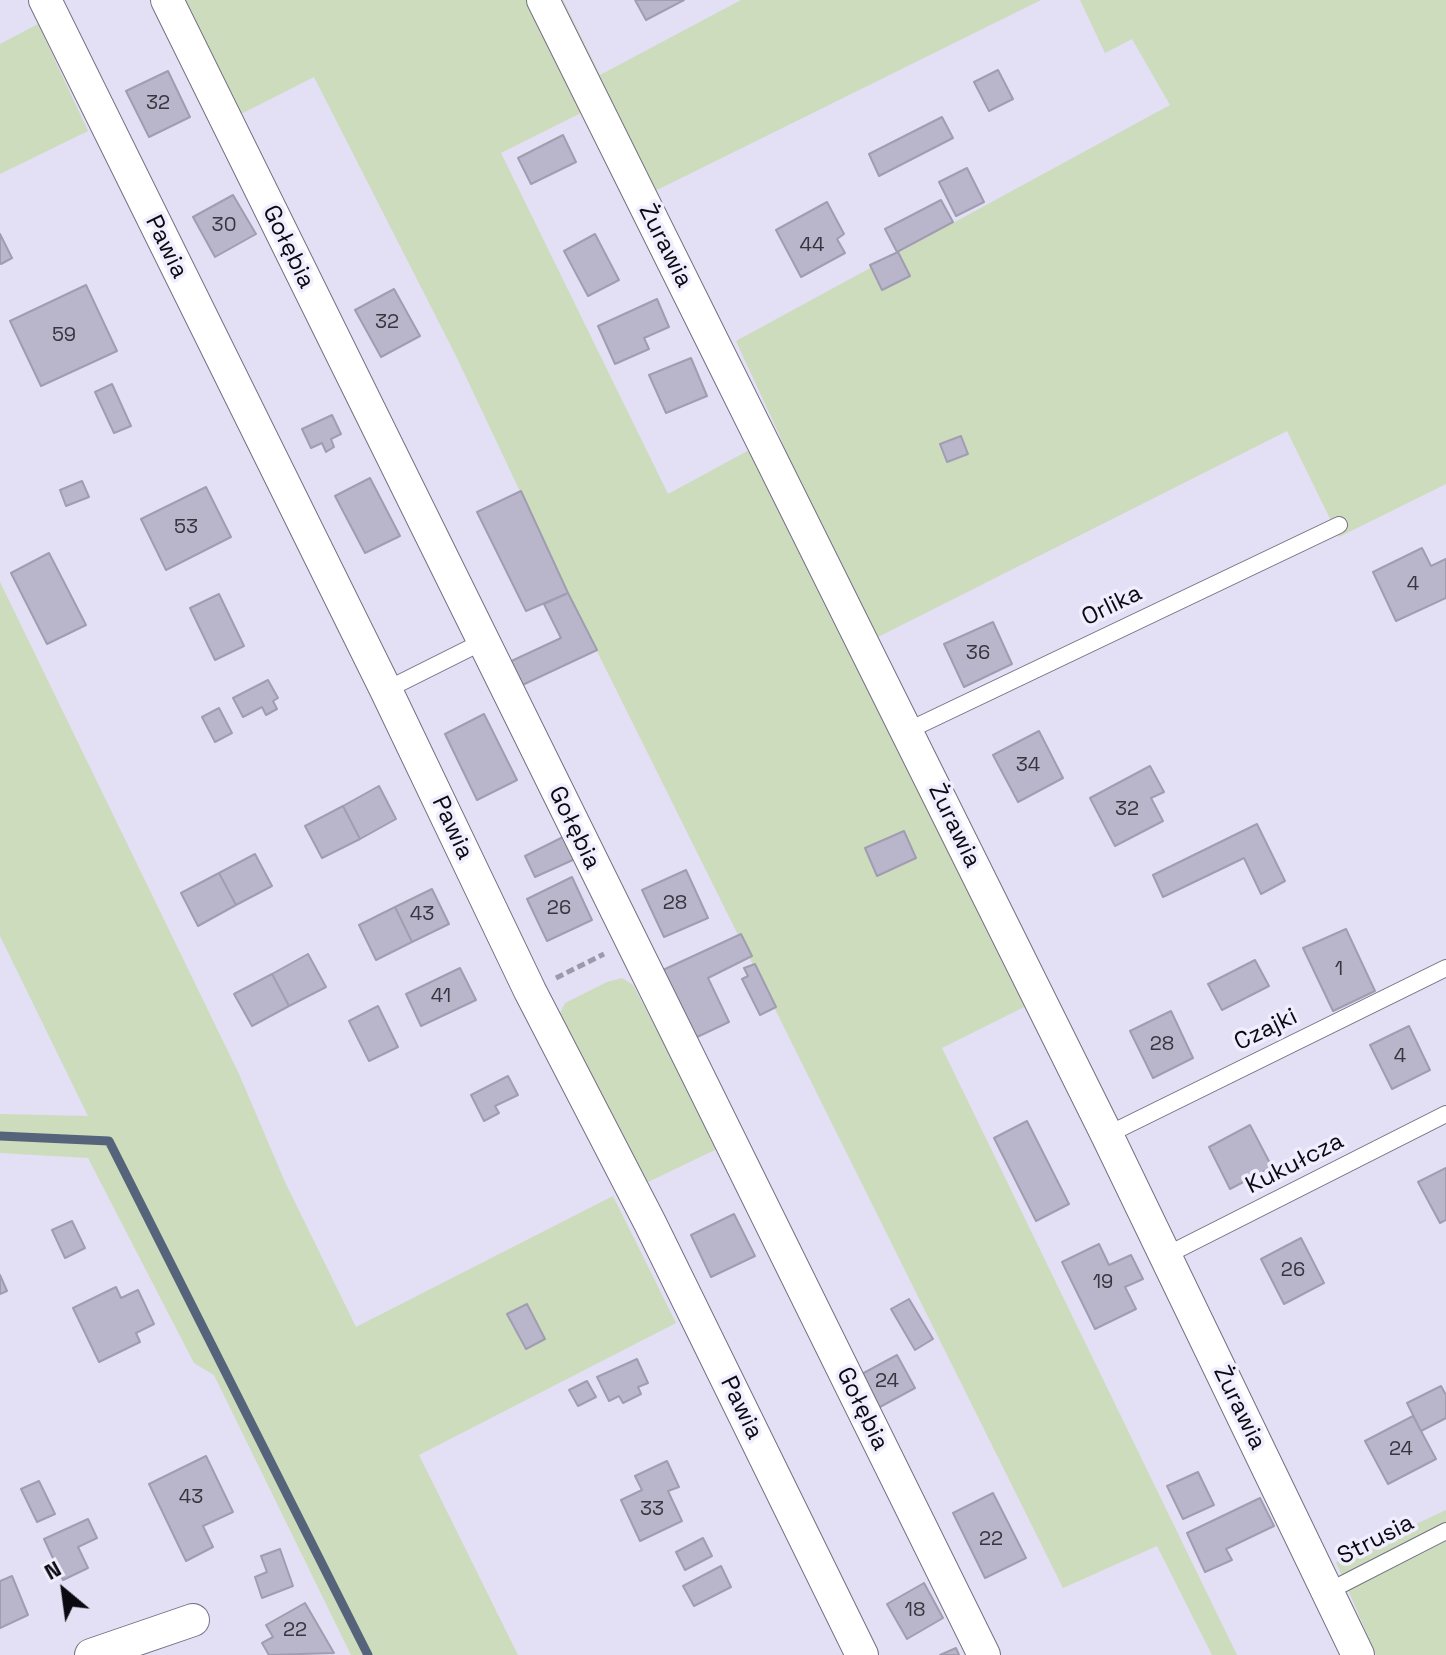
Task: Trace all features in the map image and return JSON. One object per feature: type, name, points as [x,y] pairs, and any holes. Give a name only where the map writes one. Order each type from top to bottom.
[{"type":"street","name":"Pawia","points":[[45,0],[386,690],[530,991],[650,1223],[862,1655]]},
{"type":"street","name":"Gołębia","points":[[167,0],[984,1655]]},
{"type":"street","name":"Żurawia","points":[[543,0],[1107,1135],[1358,1655]]},
{"type":"street","points":[[91,1655],[193,1620]]},
{"type":"lane","name":"Orlika","points":[[907,731],[1339,525]]},
{"type":"lane","points":[[386,690],[482,642]]},
{"type":"lane","name":"Czajki","points":[[1107,1135],[1446,968]]},
{"type":"lane","name":"Kukułcza","points":[[1165,1256],[1446,1114]]},
{"type":"lane","name":"Strusia","points":[[1327,1592],[1446,1531]]},
{"type":"path","points":[[530,991],[630,940]]},
{"type":"green space","points":[[181,0],[533,0],[589,109],[501,153],[668,494],[753,448],[1026,1006],[942,1048],[1237,1655],[1212,1655],[1157,1546],[1063,1588],[568,593],[457,358],[314,77],[239,115]]},
{"type":"green space","points":[[553,0],[563,0],[600,75],[741,0],[1041,0],[651,193]]},
{"type":"green space","points":[[1080,0],[1446,0],[1446,484],[1339,537],[1287,431],[878,637],[794,475],[779,434],[736,341],[1170,105],[1132,39],[1105,53]]},
{"type":"green space","points":[[38,24],[88,131],[0,174],[0,44]]},
{"type":"green space","points":[[0,582],[239,1074],[285,1182],[356,1327],[613,1196],[676,1323],[419,1455],[518,1655],[351,1655],[214,1375],[194,1363],[88,1158],[0,1153],[0,1114],[88,1116],[0,936]]},
{"type":"green space","points":[[622,978],[633,985],[719,1148],[646,1183],[559,1015],[565,1003]]},
{"type":"green space","points":[[1446,1510],[1446,1655],[1376,1655],[1336,1562]]},
{"type":"building","points":[[635,0],[684,0],[646,20]]},
{"type":"building","points":[[998,70],[1013,99],[989,111],[974,82]]},
{"type":"building","points":[[168,71],[190,117],[149,137],[126,91]]},
{"type":"building","points":[[942,117],[953,138],[879,176],[869,154]]},
{"type":"building","points":[[563,135],[576,162],[531,184],[518,158]]},
{"type":"building","points":[[967,168],[984,202],[956,216],[939,182]]},
{"type":"building","points":[[233,195],[256,234],[215,257],[193,217]]},
{"type":"building","points":[[941,200],[953,222],[897,252],[885,229]]},
{"type":"building","points":[[827,202],[844,234],[837,239],[845,253],[801,277],[776,230]]},
{"type":"building","points":[[0,234],[12,258],[1,264],[0,262]]},
{"type":"building","points":[[595,234],[619,280],[588,296],[564,251]]},
{"type":"building","points":[[898,252],[910,276],[882,290],[870,265]]},
{"type":"building","points":[[86,285],[117,351],[41,386],[10,321]]},
{"type":"building","points":[[394,289],[420,336],[381,357],[355,310]]},
{"type":"building","points":[[657,299],[669,327],[644,338],[649,349],[615,364],[598,326]]},
{"type":"building","points":[[691,358],[707,396],[666,413],[649,375]]},
{"type":"building","points":[[112,384],[131,426],[114,433],[95,392]]},
{"type":"building","points":[[332,415],[341,434],[331,439],[334,447],[326,452],[322,443],[311,448],[302,429]]},
{"type":"building","points":[[961,436],[968,454],[947,462],[940,444]]},
{"type":"building","points":[[370,478],[400,536],[365,553],[335,496]]},
{"type":"building","points":[[82,481],[89,497],[66,506],[60,490]]},
{"type":"building","points":[[206,487],[231,537],[166,570],[141,519]]},
{"type":"building","points":[[521,491],[568,593],[526,611],[477,512]]},
{"type":"building","points":[[1422,548],[1431,566],[1446,559],[1446,598],[1396,621],[1373,572]]},
{"type":"building","points":[[49,553],[86,625],[47,644],[11,573]]},
{"type":"building","points":[[568,593],[597,650],[516,688],[505,664],[561,638],[544,604]]},
{"type":"building","points":[[219,594],[244,646],[215,660],[190,608]]},
{"type":"building","points":[[993,622],[1012,664],[964,687],[944,644]]},
{"type":"building","points":[[268,680],[278,698],[273,701],[277,709],[266,715],[262,707],[243,717],[233,698]]},
{"type":"building","points":[[219,708],[232,733],[215,742],[202,717]]},
{"type":"building","points":[[484,714],[517,780],[477,800],[445,734]]},
{"type":"building","points":[[1039,731],[1063,778],[1018,802],[993,755]]},
{"type":"building","points":[[1150,766],[1164,792],[1151,798],[1163,821],[1115,846],[1090,798]]},
{"type":"building","points":[[379,786],[396,819],[360,839],[343,806]]},
{"type":"building","points":[[343,806],[360,839],[322,858],[305,826]]},
{"type":"building","points":[[1257,824],[1285,881],[1261,894],[1244,858],[1163,897],[1153,875]]},
{"type":"building","points":[[904,831],[916,858],[877,876],[865,848]]},
{"type":"building","points":[[565,836],[575,859],[535,877],[525,856]]},
{"type":"building","points":[[255,854],[272,886],[236,905],[219,873]]},
{"type":"building","points":[[686,870],[708,918],[664,937],[642,890]]},
{"type":"building","points":[[219,873],[236,905],[198,926],[181,893]]},
{"type":"building","points":[[572,877],[592,920],[547,941],[527,899]]},
{"type":"building","points":[[432,889],[449,924],[412,942],[395,907]]},
{"type":"building","points":[[395,907],[412,942],[376,960],[359,925]]},
{"type":"building","points":[[1346,929],[1375,991],[1333,1011],[1303,948]]},
{"type":"building","points":[[741,934],[752,956],[708,978],[729,1022],[695,1038],[663,970]]},
{"type":"building","points":[[308,954],[326,987],[289,1006],[272,974]]},
{"type":"building","points":[[1255,960],[1269,986],[1222,1010],[1208,984]]},
{"type":"building","points":[[755,964],[776,1007],[760,1015],[742,979],[748,976],[744,968]]},
{"type":"building","points":[[460,968],[476,1000],[421,1026],[406,994]]},
{"type":"building","points":[[272,974],[289,1006],[252,1026],[234,994]]},
{"type":"building","points":[[378,1006],[398,1047],[369,1061],[349,1021]]},
{"type":"building","points":[[1171,1011],[1193,1058],[1153,1078],[1130,1031]]},
{"type":"building","points":[[1409,1026],[1430,1070],[1392,1089],[1370,1045]]},
{"type":"building","points":[[508,1076],[518,1095],[495,1106],[499,1113],[484,1121],[471,1095]]},
{"type":"building","points":[[1027,1121],[1069,1204],[1036,1221],[994,1138]]},
{"type":"building","points":[[1250,1125],[1272,1167],[1230,1189],[1209,1147]]},
{"type":"building","points":[[1446,1168],[1446,1220],[1440,1223],[1418,1182]]},
{"type":"building","points":[[734,1214],[755,1256],[711,1277],[691,1235]]},
{"type":"building","points":[[72,1221],[85,1248],[65,1258],[52,1230]]},
{"type":"building","points":[[1301,1238],[1324,1283],[1284,1304],[1261,1259]]},
{"type":"building","points":[[1099,1244],[1109,1265],[1131,1255],[1143,1279],[1125,1287],[1136,1309],[1095,1329],[1062,1262]]},
{"type":"building","points":[[0,1275],[7,1291],[0,1294]]},
{"type":"building","points":[[116,1287],[121,1298],[138,1290],[154,1324],[136,1333],[140,1342],[99,1362],[73,1308]]},
{"type":"building","points":[[909,1299],[933,1339],[915,1350],[891,1309]]},
{"type":"building","points":[[527,1304],[545,1339],[526,1349],[507,1314]]},
{"type":"building","points":[[897,1355],[915,1388],[878,1408],[860,1375]]},
{"type":"building","points":[[637,1359],[648,1383],[638,1387],[641,1394],[623,1403],[619,1396],[609,1401],[597,1377]]},
{"type":"building","points":[[587,1381],[596,1397],[578,1406],[569,1390]]},
{"type":"building","points":[[1441,1386],[1446,1395],[1446,1418],[1421,1431],[1407,1403]]},
{"type":"building","points":[[1413,1416],[1436,1459],[1388,1484],[1365,1441]]},
{"type":"building","points":[[206,1456],[233,1512],[203,1526],[213,1547],[186,1561],[149,1484]]},
{"type":"building","points":[[667,1461],[679,1487],[668,1491],[682,1521],[640,1541],[621,1500],[642,1490],[635,1476]]},
{"type":"building","points":[[1198,1472],[1214,1505],[1183,1519],[1167,1486]]},
{"type":"building","points":[[39,1481],[55,1514],[37,1522],[21,1489]]},
{"type":"building","points":[[993,1493],[1026,1558],[985,1578],[953,1513]]},
{"type":"building","points":[[1260,1498],[1274,1526],[1226,1549],[1232,1560],[1205,1572],[1187,1533]]},
{"type":"building","points":[[88,1519],[97,1538],[78,1547],[88,1568],[63,1580],[44,1539]]},
{"type":"building","points":[[703,1538],[712,1556],[685,1570],[676,1552]]},
{"type":"building","points":[[280,1549],[293,1586],[262,1598],[255,1577],[267,1572],[261,1556]]},
{"type":"building","points":[[721,1566],[731,1587],[694,1606],[683,1586]]},
{"type":"building","points":[[12,1576],[28,1615],[0,1628],[0,1581]]},
{"type":"building","points":[[924,1583],[943,1618],[907,1639],[887,1604]]},
{"type":"building","points":[[305,1603],[334,1653],[269,1655],[262,1643],[273,1637],[266,1625]]},
{"type":"building","points":[[956,1648],[959,1655],[940,1655]]},
{"type":"waterway","points":[[0,1136],[109,1141],[368,1655]]}]
